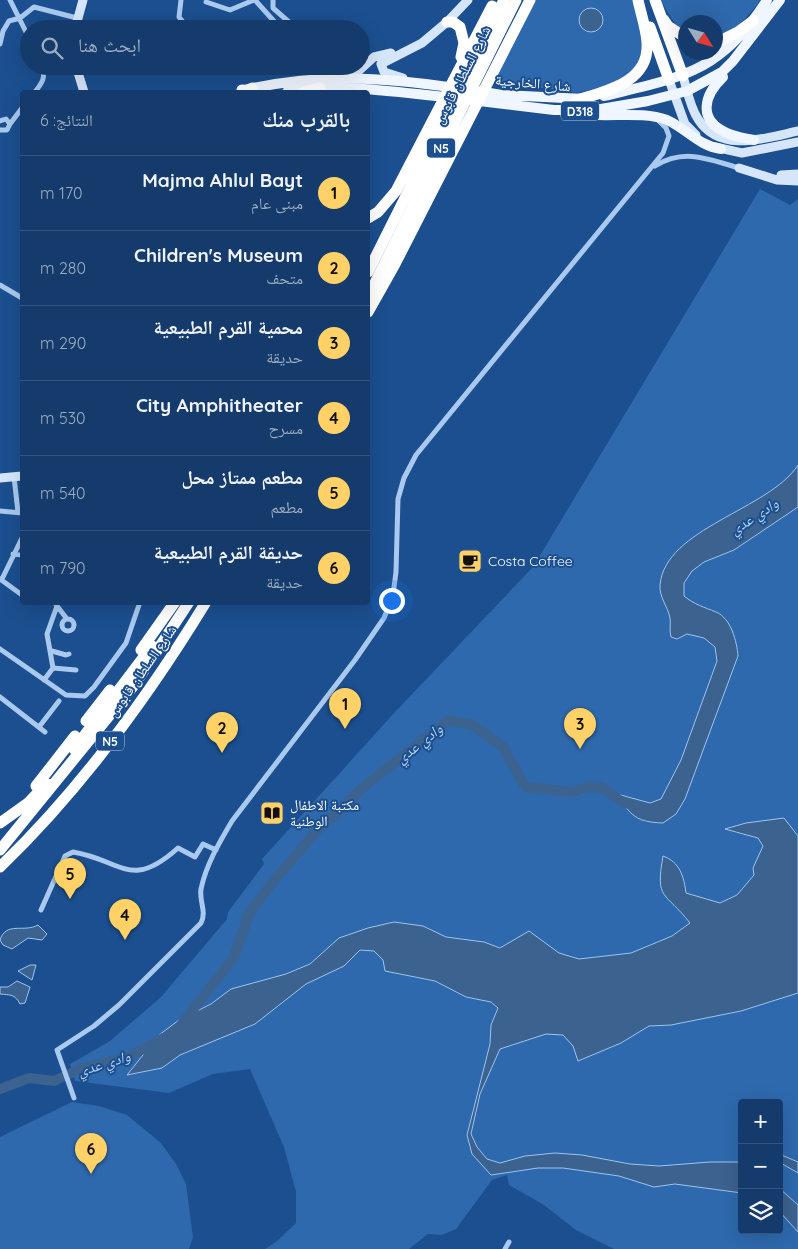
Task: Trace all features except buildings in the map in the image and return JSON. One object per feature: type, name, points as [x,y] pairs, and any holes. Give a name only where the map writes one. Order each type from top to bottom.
[{"type":"highway","points":[[439,98],[496,0]]},
{"type":"highway","name":"شارع السلطان قابوس","points":[[370,268],[504,0]]},
{"type":"highway","name":"شارع السلطان قابوس","points":[[370,293],[516,0]]},
{"type":"highway","points":[[370,308],[395,264],[530,0]]},
{"type":"highway","points":[[639,0],[669,80]]},
{"type":"highway","points":[[577,100],[630,81],[645,60],[647,42],[639,0]]},
{"type":"highway","points":[[655,0],[668,26],[678,33]]},
{"type":"highway","points":[[655,0],[682,76]]},
{"type":"highway","points":[[370,217],[378,212],[396,191],[439,98],[463,54],[464,43],[458,21],[462,4]]},
{"type":"highway","points":[[723,40],[738,32],[753,20]]},
{"type":"highway","points":[[447,22],[453,22],[460,27]]},
{"type":"highway","points":[[312,90],[320,88]]},
{"type":"highway","points":[[0,817],[27,796],[45,776],[173,605]]},
{"type":"highway","points":[[0,823],[28,803],[46,785],[105,710],[182,605]]},
{"type":"highway","name":"شارع السلطان قابوس","points":[[0,850],[129,691],[187,605]]},
{"type":"highway","name":"شارع السلطان قابوس","points":[[0,867],[20,848],[73,788],[154,684],[204,605]]},
{"type":"highway","points":[[0,871],[20,848]]},
{"type":"main road","points":[[77,18],[84,0]]},
{"type":"main road","points":[[370,60],[414,43],[468,0]]},
{"type":"main road","name":"شارع الخارجية","points":[[250,90],[302,80],[352,77],[443,86],[502,95],[577,100],[682,76],[716,58],[753,20],[767,0]]},
{"type":"main road","name":"شارع الخارجية","points":[[370,90],[571,111],[616,108],[687,91],[722,72],[746,47],[780,0]]},
{"type":"main road","points":[[430,85],[387,74],[380,67],[384,61],[401,55],[422,43],[447,22],[462,4]]},
{"type":"main road","points":[[746,47],[731,70],[710,90],[706,102],[710,117],[716,127],[726,133],[754,140]]},
{"type":"main road","points":[[79,75],[83,90]]},
{"type":"main road","points":[[682,76],[698,120],[713,134],[730,140],[754,140],[798,131]]},
{"type":"main road","points":[[669,80],[685,124],[706,142],[721,150]]},
{"type":"main road","name":"شارع الخارجية","points":[[304,90],[352,88],[369,90]]},
{"type":"main road","points":[[571,111],[590,115],[641,116],[667,120],[704,145],[742,153],[798,142]]},
{"type":"main road","points":[[770,148],[798,146]]},
{"type":"main road","points":[[739,168],[779,175],[798,174]]},
{"type":"main road","points":[[739,168],[777,180],[798,181]]},
{"type":"main road","points":[[0,478],[18,476]]},
{"type":"street","points":[[10,0],[20,18]]},
{"type":"street","points":[[181,0],[179,17],[181,20]]},
{"type":"street","points":[[206,2],[230,10],[254,0],[273,20]]},
{"type":"street","points":[[273,0],[273,8],[287,20]]},
{"type":"street","points":[[0,44],[6,24],[13,18],[20,18],[34,7],[77,18]]},
{"type":"street","points":[[370,65],[380,67]]},
{"type":"street","points":[[36,90],[44,75]]},
{"type":"street","points":[[0,130],[7,130],[20,111]]},
{"type":"street","points":[[74,1098],[58,1050],[94,1026],[119,1005],[201,923],[205,911],[200,896],[202,887],[216,850],[232,821],[356,660],[384,618],[393,595],[396,572],[398,499],[404,478],[416,455],[664,153],[670,136],[663,124],[641,116]]},
{"type":"street","points":[[0,121],[6,119],[10,124]]},
{"type":"street","points":[[650,169],[673,156],[685,155],[739,168]]},
{"type":"street","points":[[0,285],[20,297]]},
{"type":"street","points":[[0,511],[20,513],[18,476]]},
{"type":"street","points":[[20,542],[1,579],[20,594]]},
{"type":"street","points":[[13,554],[20,555]]},
{"type":"street","points":[[44,680],[53,668],[52,651],[48,644],[47,634],[55,605]]},
{"type":"street","points":[[56,605],[67,619]]},
{"type":"street","points":[[0,649],[66,695],[85,696],[89,694],[126,643],[139,605]]},
{"type":"street","points":[[52,651],[68,654]]},
{"type":"street","points":[[53,668],[76,670]]},
{"type":"street","points":[[0,697],[45,732]]},
{"type":"street","points":[[39,727],[59,701]]},
{"type":"street","points":[[41,910],[65,856],[73,852],[130,871],[151,867],[164,860],[178,848],[195,857],[203,844],[216,850]]},
{"type":"street","points":[[505,1249],[509,1242]]},
{"type":"shaded area","points":[[535,0],[635,0],[643,49],[633,72],[612,84],[577,93],[492,81]]},
{"type":"shaded area","points":[[660,0],[760,0],[741,22],[723,34],[723,15],[678,15],[677,27]]},
{"type":"shaded area","points":[[760,189],[790,205],[798,199],[798,1249],[614,1249],[576,1230],[544,1205],[509,1185],[507,1175],[492,1180],[456,1229],[442,1235],[428,1234],[409,1249],[265,1249],[276,1242],[296,1223],[296,1192],[284,1147],[250,1069],[213,1074],[169,1093],[75,1081],[70,1064],[110,1041],[161,997],[227,919],[228,912],[264,864],[262,859],[395,712],[533,567]]},
{"type":"shaded area","points":[[72,1102],[99,1106],[127,1115],[161,1143],[176,1164],[186,1184],[193,1237],[189,1249],[0,1249],[0,1137]]},
{"type":"water","points":[[591,8],[599,12],[603,20],[599,28],[591,32],[583,28],[579,20],[583,12]]},
{"type":"water","points":[[798,465],[798,507],[734,550],[704,562],[692,571],[684,583],[684,596],[726,619],[735,638],[738,656],[685,799],[676,814],[663,823],[640,819],[626,808],[617,794],[650,803],[661,799],[681,760],[717,661],[715,647],[704,638],[687,634],[677,639],[671,637],[670,618],[660,589],[666,565],[680,549],[698,534],[765,495],[784,481]]},
{"type":"water","points":[[784,818],[798,836],[798,993],[741,1011],[671,1025],[649,1026],[621,1043],[578,1061],[573,1046],[563,1035],[546,1034],[500,1049],[480,1094],[471,1134],[477,1147],[487,1159],[500,1163],[525,1156],[555,1153],[582,1155],[630,1164],[659,1166],[738,1162],[738,1192],[675,1184],[654,1187],[619,1176],[563,1168],[538,1168],[491,1175],[472,1154],[467,1135],[490,1044],[491,1025],[498,1008],[491,1002],[466,997],[435,981],[385,971],[383,960],[374,951],[360,950],[344,966],[306,984],[255,1024],[180,1055],[162,1068],[127,1075],[159,1035],[179,1020],[211,1004],[231,989],[286,974],[310,964],[339,938],[368,928],[394,922],[423,926],[446,937],[484,942],[500,948],[529,931],[559,953],[579,959],[631,953],[672,936],[690,923],[668,900],[661,889],[663,856],[677,866],[684,881],[686,893],[720,903],[737,895],[754,875],[753,868],[763,846],[758,838],[725,829],[746,823]]},
{"type":"water","points":[[38,925],[47,934],[42,940],[28,938],[12,949],[3,945],[0,940],[6,931],[11,929]]},
{"type":"water","points":[[30,965],[36,965],[32,980],[18,971]]},
{"type":"water","points":[[17,981],[30,987],[25,1003],[20,1004],[14,997],[0,994],[0,987],[8,987]]},
{"type":"water","points":[[783,1156],[798,1162],[798,1173],[783,1164]]},
{"type":"water","points":[[783,1192],[798,1205],[798,1232],[783,1215]]},
{"type":"waterway","name":"وادي عدي","points":[[181,1025],[234,957],[249,914],[272,883],[314,834],[367,784],[449,720],[473,725],[504,748],[525,787],[571,792],[588,787],[603,788],[621,801],[632,805]]},
{"type":"waterway","name":"وادي عدي","points":[[0,1089],[29,1078],[54,1081],[82,1068],[129,1057],[163,1038]]},
{"type":"place","name":"Costa Coffee","points":[[470,561]]},
{"type":"place","name":"Majma Ahlul Bayt","points":[[345,729]]},
{"type":"place","name":"محمية القرم الطبيعية","points":[[580,749]]},
{"type":"place","name":"Children's Museum","points":[[222,753]]},
{"type":"place","name":"مكتبة الاطفال الوطنية","points":[[272,813]]},
{"type":"place","name":"مطعم ممتاز محل","points":[[70,899]]},
{"type":"place","name":"City Amphitheater","points":[[125,940]]},
{"type":"place","name":"حديقة القرم الطبيعية","points":[[91,1174]]}]
